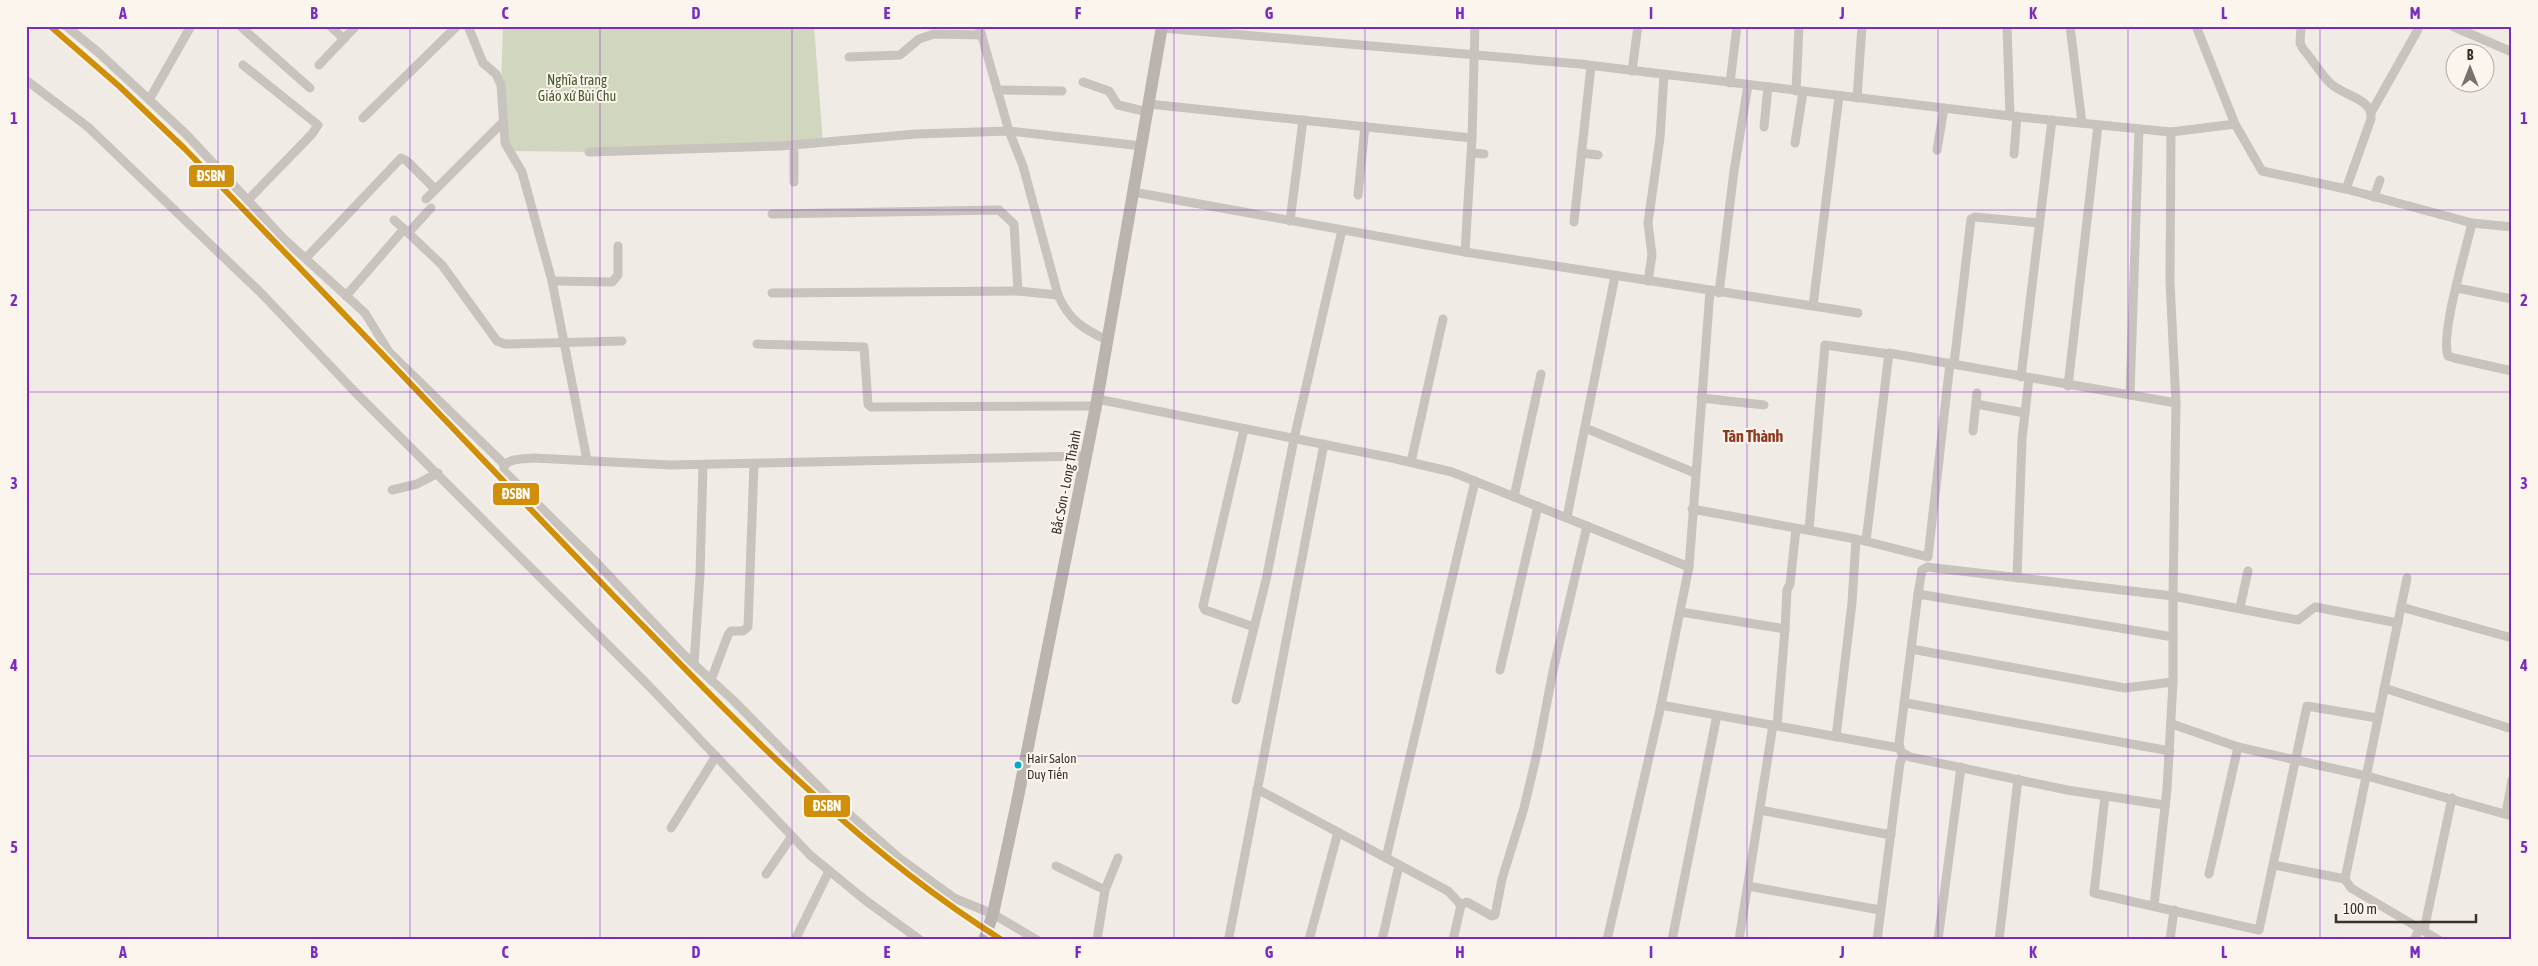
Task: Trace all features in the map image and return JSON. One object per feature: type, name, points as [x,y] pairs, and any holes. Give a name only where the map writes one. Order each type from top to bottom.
[{"type":"main road","name":"Bắc Sơn - Long Thành","points":[[984,940],[993,914],[1086,456],[1162,27]]},
{"type":"street","points":[[66,26],[98,52],[186,134],[247,201],[365,313],[389,352],[504,464],[504,471],[694,664],[827,794],[899,858],[954,898],[993,914],[1037,940]]},
{"type":"street","points":[[149,100],[191,26]]},
{"type":"street","points":[[240,26],[310,88]]},
{"type":"street","points":[[330,26],[344,39]]},
{"type":"street","points":[[319,65],[356,26]]},
{"type":"street","points":[[364,118],[458,26]]},
{"type":"street","points":[[468,26],[484,63],[500,80],[505,143],[522,172],[552,281],[587,460]]},
{"type":"street","points":[[1465,252],[1473,153],[1475,26]]},
{"type":"street","points":[[1632,71],[1638,26]]},
{"type":"street","points":[[1730,83],[1737,26]]},
{"type":"street","points":[[1795,143],[1799,91],[1799,26]]},
{"type":"street","points":[[1857,98],[1862,26]]},
{"type":"street","points":[[2007,26],[2014,116],[2014,154]]},
{"type":"street","points":[[2070,26],[2082,123]]},
{"type":"street","points":[[2196,26],[2235,124],[2262,171],[2346,189],[2472,223],[2512,227]]},
{"type":"street","points":[[2301,26],[2300,42],[2303,49],[2331,84],[2368,105],[2372,112]]},
{"type":"street","points":[[2346,189],[2372,112],[2420,26]]},
{"type":"street","points":[[1162,27],[1591,66],[2014,116],[2171,132],[2235,124]]},
{"type":"street","points":[[2456,27],[2512,52]]},
{"type":"street","points":[[849,57],[900,55],[919,39],[934,34],[980,30],[1009,131],[1022,166],[1058,295],[1065,311],[1076,324],[1107,340]]},
{"type":"street","points":[[243,65],[318,125],[312,134],[247,201]]},
{"type":"street","points":[[1574,222],[1591,66]]},
{"type":"street","points":[[1648,281],[1652,255],[1648,223],[1660,138],[1664,75]]},
{"type":"street","points":[[26,80],[88,127],[263,294],[356,393],[438,473],[792,836],[829,871],[920,940]]},
{"type":"street","points":[[1083,82],[1109,91],[1118,105],[1303,120],[1472,138]]},
{"type":"street","points":[[1606,940],[1661,705],[1689,567],[1701,398],[1714,292],[1748,85]]},
{"type":"street","points":[[1764,127],[1768,87]]},
{"type":"street","points":[[997,90],[1062,91]]},
{"type":"street","points":[[1813,306],[1839,96]]},
{"type":"street","points":[[1937,150],[1944,108]]},
{"type":"street","points":[[1290,221],[1303,120]]},
{"type":"street","points":[[2017,578],[2025,378],[2052,120]]},
{"type":"street","points":[[426,199],[503,122]]},
{"type":"street","points":[[2068,386],[2098,125]]},
{"type":"street","points":[[1358,195],[1365,126]]},
{"type":"street","points":[[2130,395],[2139,129]]},
{"type":"street","points":[[589,152],[794,146],[916,134],[1009,131],[1142,146]]},
{"type":"street","points":[[2154,906],[2170,751],[2173,682],[2176,404],[2170,282],[2171,132]]},
{"type":"street","points":[[794,146],[794,182]]},
{"type":"street","points":[[1473,153],[1484,154]]},
{"type":"street","points":[[1581,153],[1598,155]]},
{"type":"street","points":[[306,258],[401,158],[407,161],[435,189]]},
{"type":"street","points":[[2374,197],[2380,180]]},
{"type":"street","points":[[1133,192],[1465,252],[1858,313]]},
{"type":"street","points":[[346,296],[407,230],[431,208]]},
{"type":"street","points":[[772,214],[999,210],[1014,224],[1018,291]]},
{"type":"street","points":[[1927,567],[1971,219],[1975,217],[2040,223]]},
{"type":"street","points":[[394,220],[442,264],[497,342],[505,344],[622,341]]},
{"type":"street","points":[[2472,223],[2457,288],[2446,350],[2448,356],[2512,370]]},
{"type":"street","points":[[1236,700],[1342,230]]},
{"type":"street","points":[[552,281],[612,282],[618,275],[618,246]]},
{"type":"street","points":[[1567,517],[1615,276]]},
{"type":"street","points":[[2457,288],[2512,299]]},
{"type":"street","points":[[772,293],[1018,291],[1058,295]]},
{"type":"street","points":[[1411,462],[1443,319]]},
{"type":"street","points":[[757,344],[864,347],[868,404],[870,408],[1096,403],[1244,429],[1411,462],[1452,472],[1689,567]]},
{"type":"street","points":[[1809,530],[1825,345],[1952,364],[2176,404]]},
{"type":"street","points":[[1866,541],[1889,354]]},
{"type":"street","points":[[1514,496],[1541,374]]},
{"type":"street","points":[[1973,431],[1978,392]]},
{"type":"street","points":[[1701,398],[1764,405]]},
{"type":"street","points":[[1976,404],[2025,413]]},
{"type":"street","points":[[1585,428],[1695,474]]},
{"type":"street","points":[[1244,429],[1203,606],[1205,610],[1214,614],[1254,627]]},
{"type":"street","points":[[1229,937],[1324,444]]},
{"type":"street","points":[[504,464],[517,459],[534,458],[703,465],[1086,456]]},
{"type":"street","points":[[711,680],[728,635],[731,631],[743,631],[748,627],[754,464]]},
{"type":"street","points":[[694,664],[700,575],[703,465]]},
{"type":"street","points":[[392,490],[417,484],[438,473]]},
{"type":"street","points":[[1386,858],[1475,481]]},
{"type":"street","points":[[1500,670],[1538,506]]},
{"type":"street","points":[[1692,509],[1866,541],[1928,557]]},
{"type":"street","points":[[1460,905],[1467,902],[1492,916],[1495,915],[1502,879],[1524,808],[1553,671],[1588,526]]},
{"type":"street","points":[[1739,940],[1775,726],[1786,629],[1787,590],[1790,584],[1796,529]]},
{"type":"street","points":[[1836,737],[1853,593],[1856,539]]},
{"type":"street","points":[[1877,940],[1922,570],[1927,567],[2173,596],[2240,607],[2298,620],[2311,608],[2326,608],[2398,623]]},
{"type":"street","points":[[2240,607],[2248,571]]},
{"type":"street","points":[[2345,879],[2407,578]]},
{"type":"street","points":[[1918,594],[2173,637]]},
{"type":"street","points":[[2401,607],[2512,638]]},
{"type":"street","points":[[1681,612],[1786,629]]},
{"type":"street","points":[[1911,649],[2126,688],[2173,682]]},
{"type":"street","points":[[2384,688],[2512,728]]},
{"type":"street","points":[[1906,703],[2170,751]]},
{"type":"street","points":[[1661,705],[1836,737],[2018,779],[2105,796],[2165,805]]},
{"type":"street","points":[[2260,940],[2307,706],[2378,718]]},
{"type":"street","points":[[1672,940],[1718,715]]},
{"type":"street","points":[[2172,724],[2238,747],[2367,776],[2509,815],[2512,780]]},
{"type":"street","points":[[2209,874],[2238,747]]},
{"type":"street","points":[[671,828],[716,756]]},
{"type":"street","points":[[1938,940],[1961,767]]},
{"type":"street","points":[[2000,940],[2018,779]]},
{"type":"street","points":[[1257,789],[1448,891],[1460,905]]},
{"type":"street","points":[[2105,796],[2094,892],[2254,929],[2261,928]]},
{"type":"street","points":[[2414,940],[2422,929],[2452,798]]},
{"type":"street","points":[[1760,810],[1891,835]]},
{"type":"street","points":[[1308,940],[1338,832]]},
{"type":"street","points":[[766,874],[792,836]]},
{"type":"street","points":[[1097,940],[1104,890],[1118,858]]},
{"type":"street","points":[[1382,940],[1400,865]]},
{"type":"street","points":[[2274,865],[2345,879],[2351,888],[2439,940]]},
{"type":"street","points":[[1056,866],[1104,890]]},
{"type":"street","points":[[795,940],[829,871]]},
{"type":"street","points":[[1748,886],[1880,910]]},
{"type":"street","points":[[1453,940],[1460,905]]},
{"type":"street","points":[[2170,940],[2174,910]]},
{"type":"green space","name":"Nghĩa trang Giáo xứ Bùi Chu","points":[[503,26],[814,26],[823,143],[589,152],[509,151],[501,85]]},
{"type":"transit line","name":"ĐSBN","points":[[50,26],[119,86],[185,149],[613,595],[750,734],[797,779],[895,864],[947,903],[1002,940]]},
{"type":"place","name":"Hair Salon Duy Tiến","points":[[1018,765]]},
{"type":"district","name":"Tân Thành","points":[[1753,436]]}]
